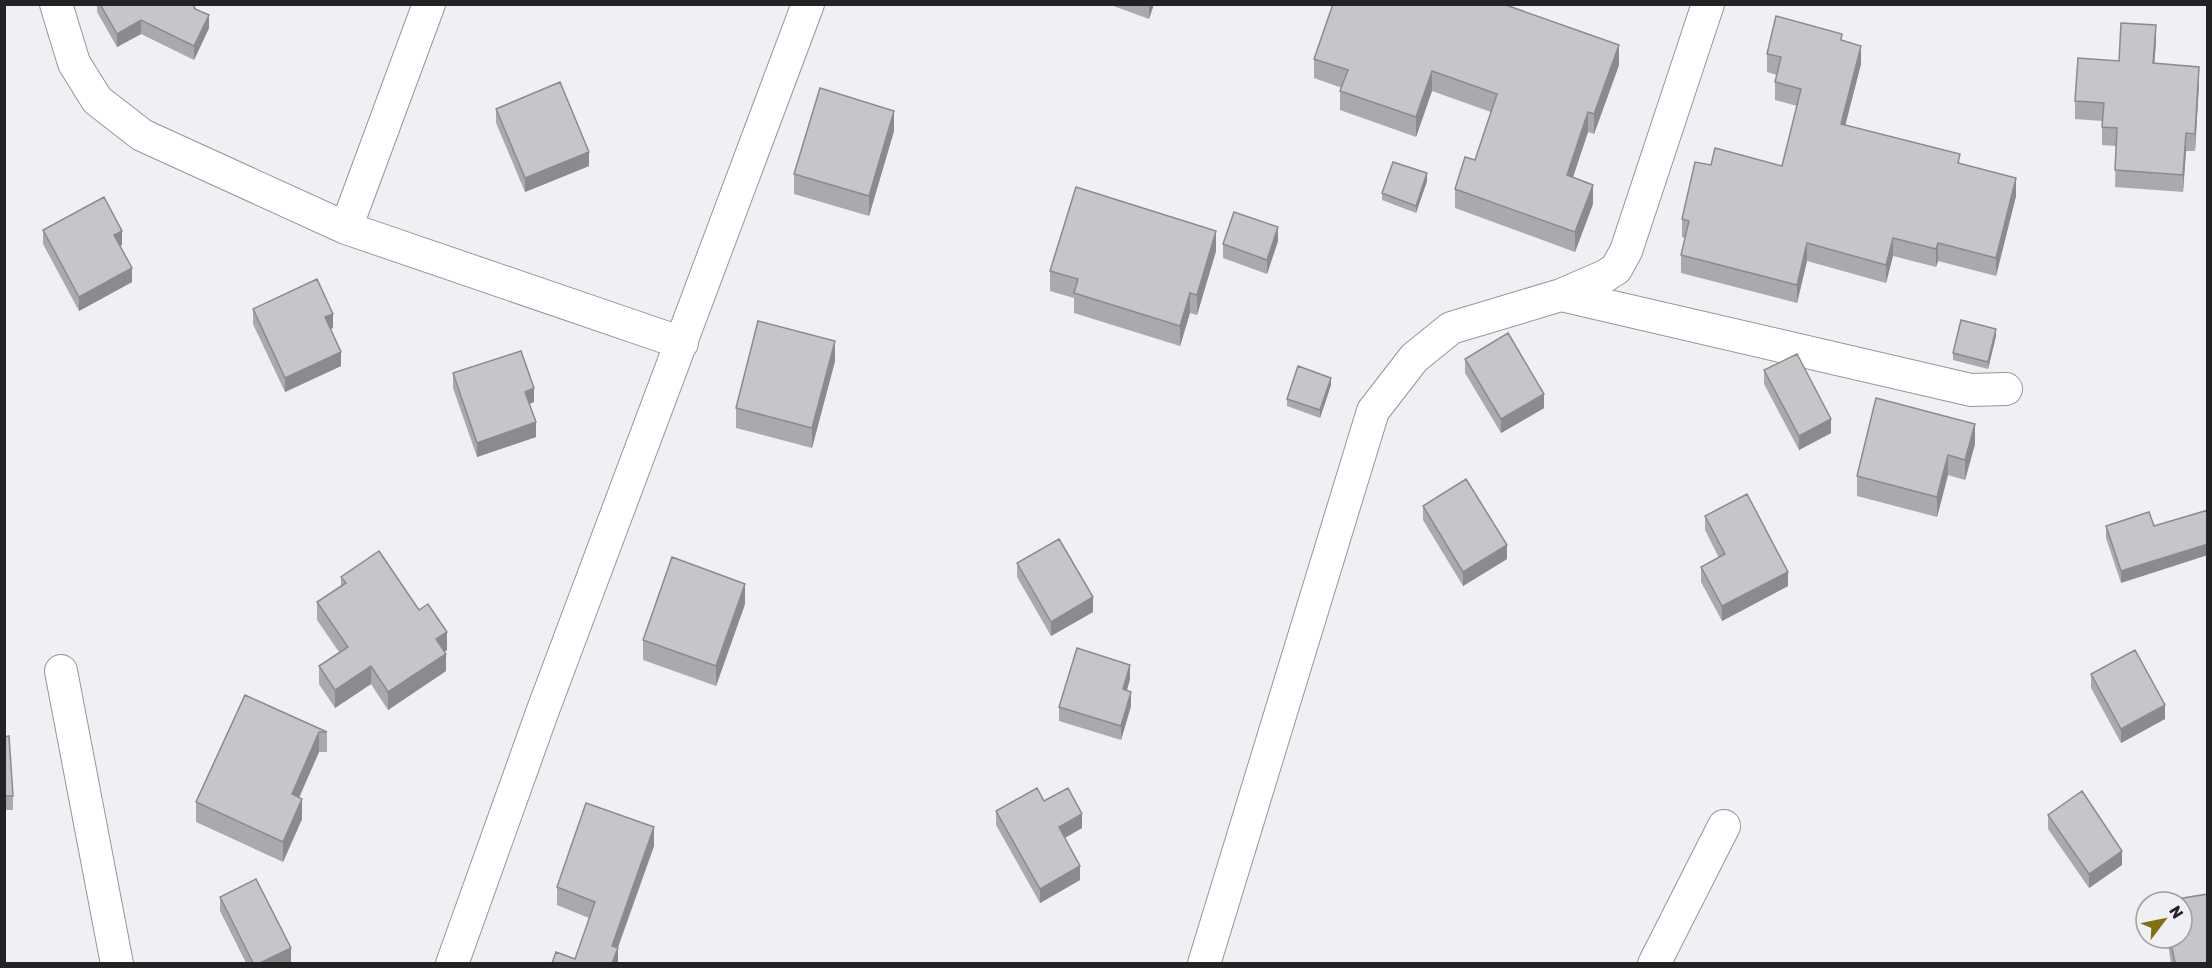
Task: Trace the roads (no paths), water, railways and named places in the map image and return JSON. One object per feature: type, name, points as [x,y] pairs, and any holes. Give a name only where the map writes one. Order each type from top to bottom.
[{"type":"street","points":[[56,4],[74,63],[97,100],[142,135],[346,228],[682,343]]},
{"type":"street","points":[[346,228],[429,4]]},
{"type":"street","points":[[452,963],[543,710],[808,4]]},
{"type":"street","points":[[1204,963],[1373,411],[1414,358],[1451,328],[1561,295],[1605,276],[1616,268],[1626,251],[1708,4]]},
{"type":"street","points":[[1561,295],[1971,390],[2006,389]]},
{"type":"street","points":[[61,671],[117,963]]},
{"type":"street","points":[[1654,963],[1724,826]]}]
